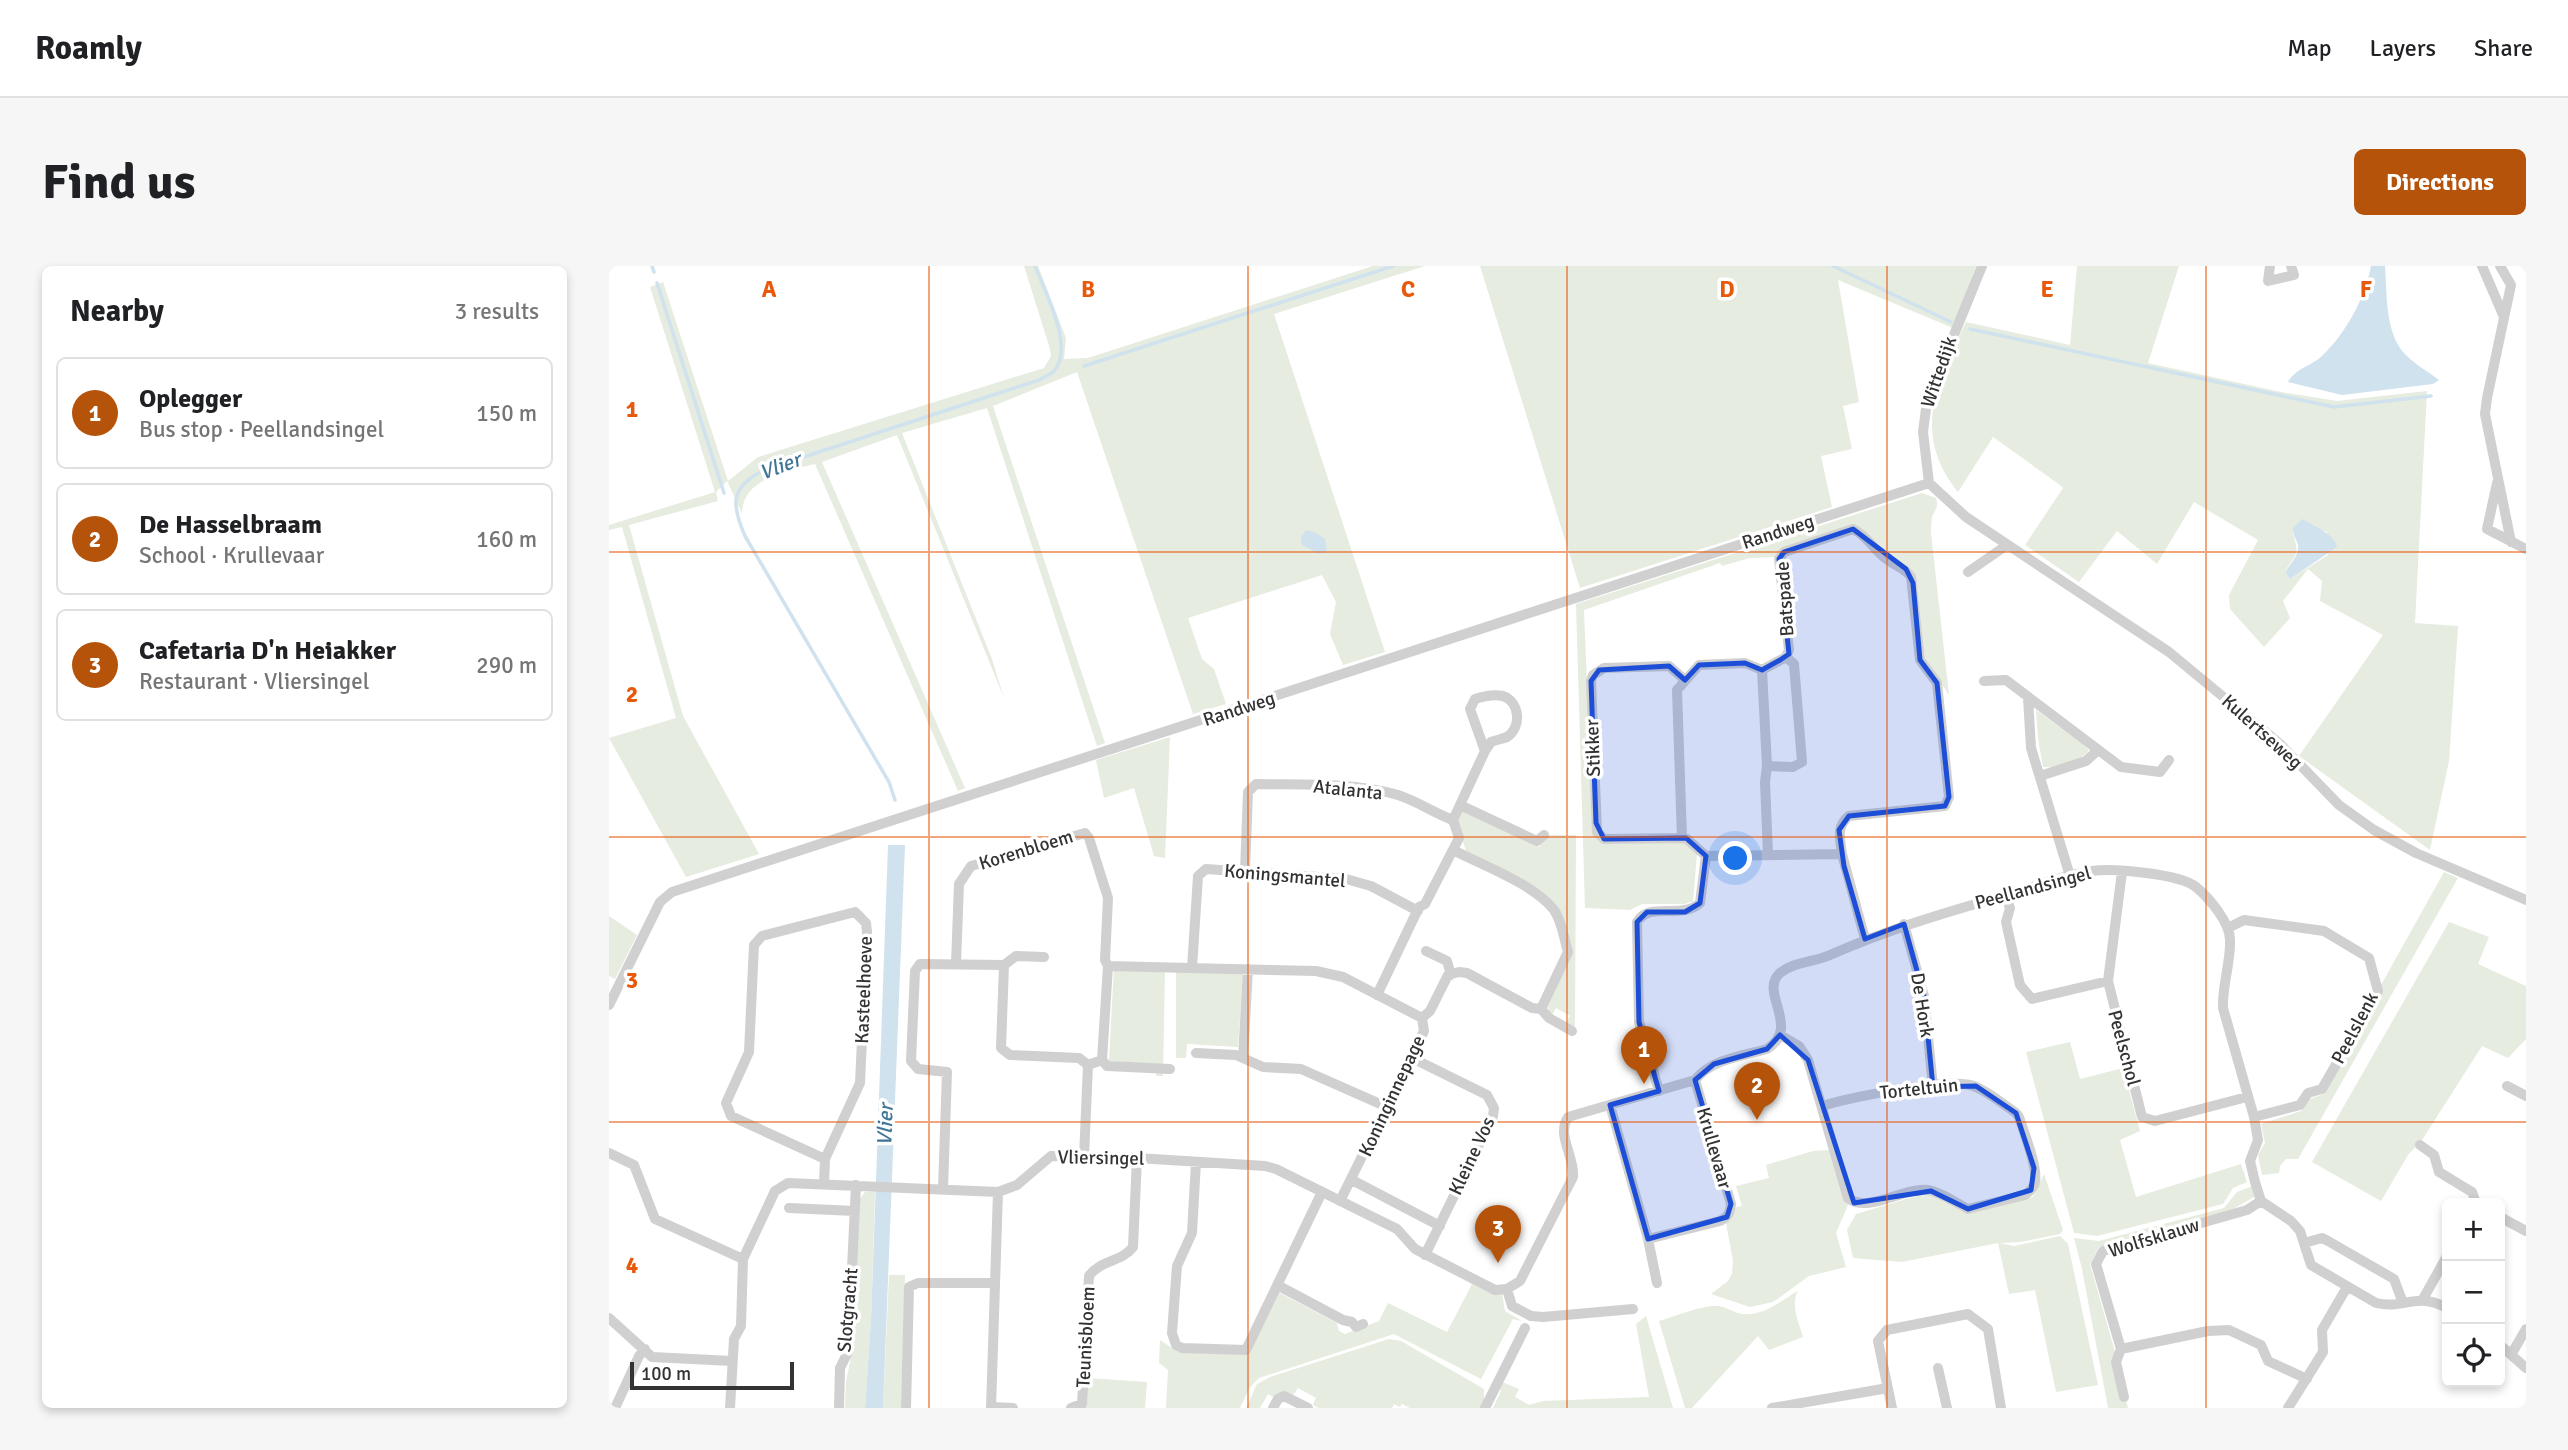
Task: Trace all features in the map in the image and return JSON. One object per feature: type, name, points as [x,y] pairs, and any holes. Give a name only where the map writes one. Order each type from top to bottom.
[{"type":"street","name":"Wittedijk","points":[[1929,483],[1923,432],[1927,401],[1982,266]]},
{"type":"street","points":[[2270,266],[2268,281],[2294,275],[2291,266]]},
{"type":"street","points":[[2482,266],[2504,317]]},
{"type":"street","points":[[2500,266],[2511,285],[2485,414],[2511,542]]},
{"type":"street","points":[[2498,478],[2487,529],[2526,549]]},
{"type":"street","name":"Kulertseweg","points":[[1929,483],[1966,517],[2169,652],[2279,743],[2339,805],[2374,830],[2416,853],[2526,900]]},
{"type":"street","name":"Randweg","points":[[609,1004],[660,902],[672,892],[1929,483]]},
{"type":"street","name":"Batspade","points":[[1762,670],[1786,657],[1789,650],[1779,559],[1784,552],[1853,529],[1863,534],[1889,561],[1906,569],[1911,577],[1920,660],[1937,683],[1949,797],[1945,806],[1849,816],[1839,830],[1842,854]]},
{"type":"street","points":[[1968,572],[2007,545]]},
{"type":"street","points":[[1767,766],[1793,767],[1802,762],[1794,664],[1786,657]]},
{"type":"street","points":[[1768,855],[1762,670],[1745,663],[1699,664],[1677,690],[1682,838],[1687,839],[1706,856],[1842,854],[1865,939]]},
{"type":"street","name":"Stikker","points":[[1682,838],[1605,839],[1597,832],[1591,681],[1599,670],[1604,668],[1669,666],[1685,680]]},
{"type":"street","points":[[1984,681],[2006,680],[2121,767],[2160,772],[2169,760]]},
{"type":"street","points":[[1377,995],[1418,911],[1425,904],[1459,838],[1453,820],[1485,751],[1490,742],[1506,737],[1513,731],[1517,722],[1518,712],[1513,703],[1504,697],[1485,696],[1475,699],[1470,709],[1485,751]]},
{"type":"street","points":[[2028,698],[2031,748],[2070,876]]},
{"type":"street","points":[[2040,776],[2086,761],[2098,750]]},
{"type":"street","name":"Atalanta","points":[[1245,871],[1248,792],[1256,783],[1355,787],[1382,791],[1402,796],[1453,820]]},
{"type":"street","points":[[1460,805],[1537,841],[1544,835]]},
{"type":"street","name":"Korenbloem","points":[[956,964],[959,884],[971,866],[1086,833],[1108,898],[1105,960],[1108,965]]},
{"type":"street","points":[[1453,850],[1530,890],[1556,913],[1568,952],[1541,1009]]},
{"type":"street","points":[[1659,1091],[1639,1022],[1637,922],[1641,915],[1647,912],[1693,910],[1700,903],[1706,856]]},
{"type":"street","name":"Koningsmantel","points":[[1192,968],[1198,876],[1206,869],[1346,879],[1371,886],[1418,911]]},
{"type":"street","name":"Peellandsingel","points":[[1780,1035],[1783,1025],[1774,989],[1775,980],[1781,972],[1829,956],[1904,924],[2095,870],[2179,879],[2196,887],[2228,928]]},
{"type":"street","name":"Peelschol","points":[[2122,872],[2108,981],[2142,1117],[2155,1121],[2248,1097]]},
{"type":"street","points":[[2005,895],[2010,908],[2006,922],[2020,985],[2032,999],[2108,981]]},
{"type":"street","name":"Kasteelhoeve","points":[[824,1184],[825,1159],[860,1083],[867,932],[866,923],[855,912],[762,936],[754,945],[748,1052],[726,1103],[731,1116],[825,1159]]},
{"type":"street","name":"Peelslenk","points":[[2228,928],[2243,920],[2323,931],[2369,958],[2378,991],[2322,1089],[2308,1093],[2300,1105],[2255,1117]]},
{"type":"street","name":"De Hork","points":[[1904,924],[1924,996],[1933,1087]]},
{"type":"street","points":[[2228,928],[2230,939],[2222,992],[2223,1008],[2255,1117],[2258,1140],[2251,1161],[2261,1201],[2291,1221],[2300,1231],[2311,1265],[2347,1287],[2376,1303],[2388,1306],[2423,1298],[2442,1306]]},
{"type":"street","points":[[1426,951],[1447,961],[1451,975]]},
{"type":"street","points":[[943,1189],[947,1072],[918,1069],[911,1061],[915,971],[920,964],[1004,965],[1016,956],[1044,957]]},
{"type":"street","points":[[1004,965],[1001,1048],[1010,1055],[1079,1058],[1088,1065]]},
{"type":"street","points":[[1108,965],[1102,1060],[1107,1066],[1170,1069]]},
{"type":"street","name":"Koninginnepage","points":[[1108,965],[1316,971],[1343,977],[1422,1018],[1424,1031],[1412,1058],[1340,1201]]},
{"type":"street","points":[[1243,1058],[1248,968]]},
{"type":"street","points":[[1422,1018],[1430,1011],[1448,975],[1467,973],[1532,1007],[1541,1009],[1549,1018],[1572,1031]]},
{"type":"street","points":[[1633,1309],[1531,1316],[1512,1306],[1507,1289],[1520,1281],[1573,1177],[1574,1169],[1563,1131],[1564,1123],[1573,1114],[1695,1080],[1704,1069],[1714,1064],[1767,1049],[1775,1044],[1780,1035]]},
{"type":"street","name":"Torteltuin","points":[[1780,1035],[1799,1046],[1808,1060],[1848,1198],[1854,1203],[1863,1205],[1913,1190],[1931,1191],[1968,1209],[2025,1195],[2035,1182],[2034,1168],[2016,1113],[1968,1084],[1856,1096],[1822,1106]]},
{"type":"street","points":[[1196,1053],[1236,1055],[1263,1066],[1301,1069],[1387,1107]]},
{"type":"street","name":"Kleine Vos","points":[[1412,1058],[1487,1095],[1494,1108],[1493,1116],[1425,1255]]},
{"type":"street","points":[[1088,1065],[1102,1060]]},
{"type":"street","points":[[1084,1157],[1088,1065]]},
{"type":"street","name":"Krullevaar","points":[[1648,1239],[1720,1221],[1727,1217],[1730,1210],[1731,1204],[1695,1080]]},
{"type":"street","points":[[2507,1086],[2526,1096]]},
{"type":"street","points":[[1610,1105],[1648,1239],[1657,1283]]},
{"type":"street","points":[[2420,1146],[2434,1155],[2439,1172],[2473,1192],[2475,1198]]},
{"type":"street","points":[[609,1153],[634,1166],[655,1219],[743,1259]]},
{"type":"street","name":"Vliersingel","points":[[998,1192],[1017,1185],[1051,1156],[1265,1166],[1397,1229],[1409,1244],[1425,1255],[1495,1290],[1507,1289]]},
{"type":"street","name":"Teunisbloem","points":[[1071,1408],[1081,1404],[1089,1276],[1095,1267],[1129,1253],[1133,1247],[1137,1158]]},
{"type":"street","points":[[1196,1162],[1192,1233],[1177,1266],[1172,1334],[1176,1345],[1182,1348],[1245,1350],[1279,1286],[1322,1192]]},
{"type":"street","points":[[1352,1180],[1440,1226]]},
{"type":"street","points":[[730,1408],[733,1339],[741,1326],[743,1259],[775,1191],[788,1184],[998,1192],[991,1407],[1013,1408]]},
{"type":"street","name":"Slotgracht","points":[[839,1408],[840,1367],[848,1352],[856,1185]]},
{"type":"street","name":"Wolfsklauw","points":[[2123,1396],[2116,1362],[2121,1349],[2095,1264],[2103,1251],[2247,1210],[2261,1201]]},
{"type":"street","points":[[789,1208],[855,1211]]},
{"type":"street","points":[[2505,1220],[2526,1231]]},
{"type":"street","points":[[2304,1243],[2322,1238],[2394,1279],[2403,1303]]},
{"type":"street","points":[[2423,1298],[2444,1261]]},
{"type":"street","points":[[906,1408],[909,1287],[918,1283],[993,1283]]},
{"type":"street","points":[[1279,1286],[1343,1320],[1352,1322],[1356,1327],[1363,1324]]},
{"type":"street","points":[[2288,1408],[2323,1352],[2322,1330],[2347,1287]]},
{"type":"street","points":[[1892,1408],[1878,1342],[1887,1330],[1968,1314],[1988,1329],[2001,1408]]},
{"type":"street","points":[[609,1318],[652,1357],[732,1361]]},
{"type":"street","points":[[1485,1408],[1525,1328]]},
{"type":"street","points":[[2511,1355],[2526,1329]]},
{"type":"street","points":[[2121,1349],[2208,1331],[2229,1330],[2261,1345],[2268,1360],[2307,1379]]},
{"type":"street","points":[[615,1408],[639,1356],[645,1349]]},
{"type":"street","points":[[2505,1350],[2526,1368]]},
{"type":"street","points":[[1938,1368],[1947,1408]]},
{"type":"street","points":[[1779,1407],[1888,1388]]},
{"type":"street","points":[[1273,1408],[1278,1399],[1284,1396],[1308,1408]]},
{"type":"highlighted area","points":[[1853,529],[1906,569],[1913,583],[1920,660],[1937,683],[1949,797],[1945,806],[1849,816],[1839,830],[1844,866],[1865,939],[1904,924],[1924,996],[1933,1087],[1976,1086],[2016,1113],[2034,1168],[2031,1190],[1968,1209],[1931,1191],[1854,1203],[1808,1060],[1780,1035],[1767,1049],[1714,1064],[1695,1080],[1731,1204],[1727,1217],[1648,1239],[1610,1105],[1659,1091],[1639,1022],[1637,922],[1647,912],[1685,912],[1700,903],[1706,856],[1686,838],[1604,839],[1596,823],[1591,681],[1599,670],[1669,666],[1685,680],[1699,665],[1745,663],[1762,670],[1789,654],[1779,559],[1784,552]]},
{"type":"shaded area","points":[[1024,266],[1038,266],[1066,338],[1064,359],[1088,358],[1373,266],[1425,266],[1274,314],[1385,652],[1343,665],[1330,634],[1336,602],[1322,575],[1188,618],[1202,659],[1214,669],[1226,704],[1193,714],[1077,372],[993,406],[1105,743],[1097,746],[987,408],[902,433],[992,659],[1004,698],[897,435],[822,462],[965,788],[958,791],[815,464],[780,473],[758,484],[744,501],[742,513],[727,481],[716,492],[718,501],[629,525],[683,716],[759,854],[686,877],[609,738],[676,718],[622,527],[609,530],[609,525],[715,492],[650,287],[663,282],[728,481],[758,457],[1044,368],[1051,356],[1050,349]]},
{"type":"shaded area","points":[[1480,266],[1976,266],[1953,328],[1838,280],[1859,402],[1843,406],[1852,449],[1821,456],[1832,507],[1580,588]]},
{"type":"shaded area","points":[[2077,266],[2179,266],[2148,363],[2281,392],[2337,401],[2427,391],[2415,623],[2458,626],[2449,761],[2430,850],[2299,756],[2383,635],[2320,601],[2322,581],[2308,569],[2283,601],[2290,618],[2264,647],[2230,609],[2229,595],[2258,540],[2194,502],[2157,564],[2117,531],[2079,582],[2025,545],[2063,488],[2060,485],[1993,437],[1958,492],[1943,470],[1935,449],[1932,428],[1933,407],[1939,386],[1966,322],[2070,345]],"holes":[[[2299,522],[2327,532],[2328,555],[2290,579],[2285,571],[2296,553],[2293,533]]]},
{"type":"shaded area","points":[[1922,493],[1936,498],[1937,501],[1931,533],[1949,695],[1925,659],[1916,580],[1858,531],[1828,535],[1780,549],[1775,557],[1750,558],[1722,566],[1720,563],[1584,610],[1593,834],[1604,843],[1613,844],[1684,841],[1697,854],[1693,901],[1685,904],[1642,904],[1630,910],[1585,908],[1576,604]]},
{"type":"shaded area","points":[[2036,710],[2089,750],[2069,764],[2043,767]]},
{"type":"shaded area","points":[[1170,737],[1165,858],[1154,856],[1134,788],[1104,798],[1096,760]]},
{"type":"shaded area","points":[[1462,807],[1539,847],[1547,835],[1576,835],[1575,1027],[1566,1023],[1570,1016],[1556,1008],[1552,1015],[1548,1007],[1572,951],[1558,907],[1467,854],[1456,820]]},
{"type":"shaded area","points":[[2444,872],[2458,878],[2298,1159],[2286,1159],[2280,1166],[2279,1173],[2262,1175],[2258,1155],[2265,1143],[2261,1124],[2301,1111],[2307,1100],[2324,1094],[2382,993],[2381,985]]},
{"type":"shaded area","points":[[609,916],[637,935],[615,979],[609,976]]},
{"type":"shaded area","points":[[2449,922],[2489,937],[2478,964],[2526,986],[2526,1039],[2508,1058],[2482,1046],[2422,1140],[2408,1155],[2381,1201],[2312,1162]]},
{"type":"shaded area","points":[[1114,967],[1165,969],[1163,1076],[1156,1076],[1156,1066],[1109,1061]]},
{"type":"shaded area","points":[[1176,970],[1243,973],[1238,1047],[1187,1044],[1186,1058],[1176,1058]]},
{"type":"shaded area","points":[[2070,1042],[2080,1079],[2123,1068],[2140,1131],[2120,1140],[2136,1197],[2241,1164],[2247,1182],[2233,1188],[2223,1204],[2097,1236],[2074,1233],[2026,1052]]},
{"type":"shaded area","points":[[1831,1150],[1848,1205],[1836,1233],[1846,1267],[1809,1276],[1773,1302],[1750,1307],[1711,1294],[1728,1281],[1732,1274],[1733,1261],[1726,1223],[1733,1208],[1742,1206],[1736,1186],[1769,1178],[1766,1165],[1813,1151]]},
{"type":"shaded area","points":[[2044,1174],[2063,1230],[2060,1234],[2021,1242],[2000,1243],[2014,1246],[2060,1236],[2068,1244],[2098,1385],[2056,1392],[2035,1290],[2009,1294],[1998,1243],[1902,1262],[1853,1258],[1847,1230],[1856,1214],[1923,1194],[1931,1194],[1965,1213],[2033,1197]]},
{"type":"shaded area","points":[[2253,1186],[2256,1196],[2233,1209],[2099,1247],[2090,1264],[2116,1356],[2111,1361],[2121,1400],[2126,1400],[2128,1408],[2108,1408],[2074,1238],[2099,1241],[2224,1208],[2237,1192]]},
{"type":"shaded area","points":[[865,1192],[875,1192],[865,1408],[845,1408],[854,1314],[859,1200]]},
{"type":"shaded area","points":[[889,1275],[905,1275],[901,1408],[883,1408]]},
{"type":"shaded area","points":[[1472,1284],[1490,1293],[1502,1293],[1505,1311],[1522,1321],[1513,1319],[1481,1379],[1394,1334],[1259,1378],[1250,1387],[1240,1408],[1166,1408],[1168,1370],[1159,1363],[1160,1340],[1178,1352],[1247,1353],[1278,1292],[1337,1323],[1339,1331],[1345,1334],[1379,1321],[1388,1303],[1447,1332]]},
{"type":"shaded area","points":[[1798,1291],[1795,1308],[1803,1337],[1769,1350],[1758,1336],[1692,1408],[1685,1408],[1659,1321],[1712,1306],[1738,1313],[1755,1314]]},
{"type":"shaded area","points":[[1646,1316],[1673,1408],[1493,1408],[1502,1382],[1519,1389],[1515,1397],[1529,1405],[1543,1401],[1649,1397],[1636,1324]]},
{"type":"shaded area","points":[[1389,1339],[1401,1341],[1484,1389],[1484,1400],[1480,1408],[1410,1408],[1394,1404],[1392,1408],[1319,1408],[1313,1405],[1316,1398],[1298,1388],[1293,1395],[1287,1393],[1273,1397],[1268,1394],[1260,1408],[1246,1408],[1257,1384],[1270,1377]]},
{"type":"shaded area","points":[[1087,1378],[1147,1382],[1145,1408],[1085,1408]]},
{"type":"water","points":[[2371,266],[2385,266],[2389,319],[2400,348],[2439,380],[2433,384],[2342,395],[2288,382],[2295,373],[2322,356],[2339,337],[2359,302]]},
{"type":"water","points":[[2302,519],[2328,534],[2337,547],[2290,579],[2285,572],[2298,552],[2293,528]]},
{"type":"water","points":[[1306,530],[1325,539],[1327,551],[1319,554],[1302,545],[1301,537]]},
{"type":"water","points":[[888,845],[905,845],[883,1408],[865,1408],[871,1320]]},
{"type":"waterway","points":[[652,266],[654,272]]},
{"type":"waterway","name":"Vlier","points":[[895,800],[889,782],[745,536],[737,515],[736,497],[745,483],[764,470],[1039,380],[1054,371],[1060,361],[1060,335],[1035,266]]},
{"type":"waterway","points":[[1084,366],[1393,266]]},
{"type":"waterway","points":[[1833,266],[1951,322]]},
{"type":"waterway","points":[[657,283],[724,493]]},
{"type":"waterway","points":[[1970,329],[2334,407],[2431,396]]},
{"type":"place","name":"Oplegger","points":[[1644,1084]]},
{"type":"place","name":"De Hasselbraam","points":[[1757,1120]]},
{"type":"place","name":"Cafetaria D'n Heiakker","points":[[1498,1263]]}]
